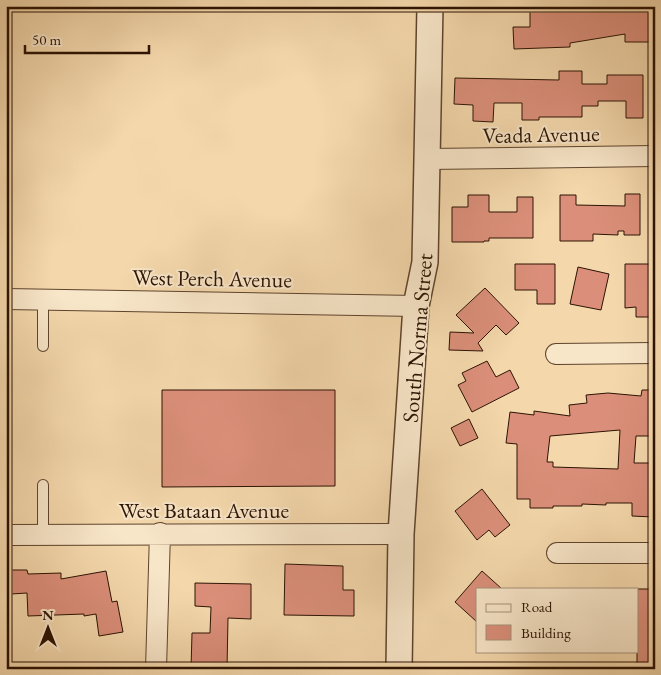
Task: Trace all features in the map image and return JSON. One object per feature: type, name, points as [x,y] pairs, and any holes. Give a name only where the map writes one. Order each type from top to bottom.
[{"type":"street","name":"South Norma Street","points":[[399,669],[401,534],[416,306],[425,262],[430,6]]},
{"type":"street","name":"Veada Avenue","points":[[428,159],[655,156]]},
{"type":"street","name":"West Perch Avenue","points":[[6,299],[43,298],[416,306]]},
{"type":"street","points":[[556,354],[655,353]]},
{"type":"street","name":"West Bataan Avenue","points":[[6,535],[160,533],[401,534]]},
{"type":"street","points":[[156,669],[160,533]]},
{"type":"street","points":[[557,553],[655,553]]},
{"type":"lane","points":[[43,298],[43,346]]},
{"type":"lane","points":[[43,485],[43,534]]},
{"type":"building","points":[[655,6],[655,42],[625,42],[625,34],[570,43],[570,47],[514,49],[513,27],[530,27],[530,7]]},
{"type":"building","points":[[559,71],[582,71],[582,84],[607,84],[607,75],[643,75],[643,118],[626,118],[626,101],[598,101],[598,106],[582,106],[582,117],[539,117],[539,120],[522,120],[522,103],[494,103],[493,122],[473,121],[473,105],[454,104],[455,78],[559,80]]},
{"type":"building","points":[[625,194],[640,194],[640,235],[624,235],[624,231],[618,231],[618,235],[593,234],[593,241],[560,241],[560,195],[576,195],[576,205],[625,206]]},
{"type":"building","points":[[468,195],[489,195],[489,212],[517,212],[517,197],[533,197],[533,238],[489,238],[489,241],[484,242],[452,242],[452,207],[468,207]]},
{"type":"building","points":[[515,264],[555,264],[555,304],[537,304],[537,290],[515,290]]},
{"type":"building","points":[[625,264],[655,264],[655,317],[636,317],[636,307],[625,308]]},
{"type":"building","points":[[578,267],[609,274],[601,310],[570,304]]},
{"type":"building","points":[[485,288],[519,323],[506,335],[496,325],[478,343],[483,351],[449,350],[450,332],[474,333],[456,315]]},
{"type":"building","points":[[487,361],[496,377],[510,370],[519,388],[472,412],[458,385],[466,381],[462,373]]},
{"type":"building","points":[[162,390],[335,390],[335,486],[162,487]]},
{"type":"building","points":[[642,390],[655,390],[655,436],[636,436],[634,463],[655,463],[653,517],[632,516],[632,503],[530,508],[530,499],[517,499],[517,444],[506,443],[510,412],[534,415],[534,411],[570,416],[569,405],[587,403],[586,395],[608,393],[641,396]],"holes":[[[620,430],[618,469],[553,467],[553,462],[547,462],[550,436]]]},
{"type":"building","points":[[469,419],[478,438],[460,446],[451,428]]},
{"type":"building","points":[[482,489],[510,525],[495,537],[489,530],[477,540],[455,511]]},
{"type":"building","points":[[285,564],[343,566],[343,590],[354,590],[354,616],[284,615]]},
{"type":"building","points":[[10,570],[27,570],[28,574],[61,573],[61,579],[106,571],[112,602],[117,601],[123,632],[99,636],[96,614],[84,616],[84,614],[28,616],[27,593],[11,594]]},
{"type":"building","points":[[482,571],[501,588],[476,588],[476,621],[455,602]]},
{"type":"building","points":[[195,583],[251,584],[251,619],[228,618],[227,669],[191,669],[192,633],[210,633],[211,607],[195,606]]},
{"type":"building","points":[[638,589],[652,589],[651,669],[637,669]]}]
